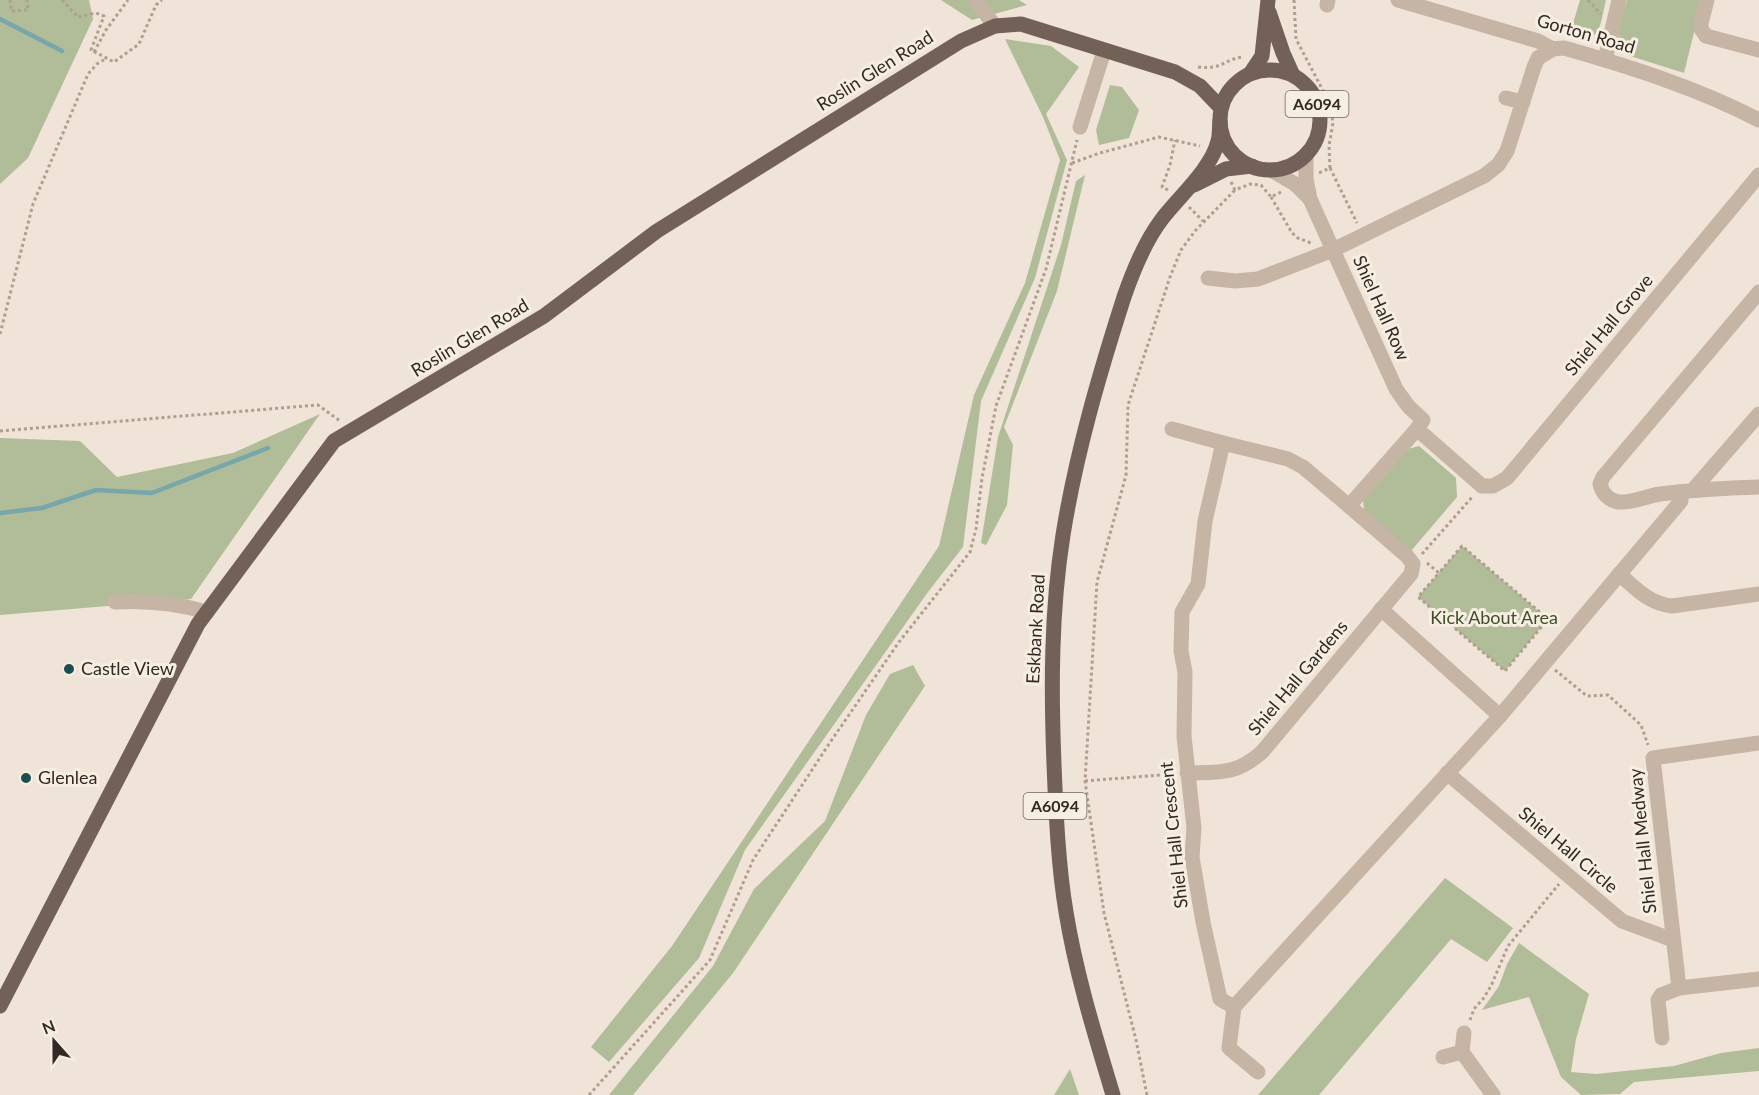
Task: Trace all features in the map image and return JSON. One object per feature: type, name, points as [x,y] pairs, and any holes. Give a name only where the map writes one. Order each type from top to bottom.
[{"type":"main road","name":"Eskbank Road","points":[[1268,3],[1283,53],[1292,73],[1305,84],[1316,99],[1320,119],[1317,138],[1306,154]]},
{"type":"main road","name":"Eskbank Road","points":[[1113,1095],[1087,1007],[1066,911],[1056,810],[1052,709],[1054,608],[1063,534],[1082,440],[1125,295],[1146,243],[1161,220],[1191,186],[1212,154],[1218,142],[1220,114],[1226,95],[1234,85],[1250,74],[1262,56],[1268,3]]},
{"type":"main road","name":"Roslin Glen Road","points":[[0,1006],[193,634],[334,441],[544,316],[657,231],[961,41],[995,26],[1021,24],[1175,72],[1200,86],[1217,89],[1234,85]]},
{"type":"main road","name":"Eskbank Road","points":[[1250,74],[1273,70],[1292,73]]},
{"type":"main road","name":"Roslin Glen Road","points":[[1200,86],[1220,114]]},
{"type":"main road","name":"Eskbank Road","points":[[1220,114],[1222,135],[1238,159],[1252,166],[1271,170]]},
{"type":"main road","points":[[1271,170],[1290,166],[1306,154]]},
{"type":"main road","name":"Eskbank Road","points":[[1191,186],[1226,169],[1252,166]]},
{"type":"street","points":[[975,0],[995,26]]},
{"type":"street","name":"Gorton Road","points":[[1398,0],[1538,41],[1553,49],[1564,48],[1666,78],[1758,116]]},
{"type":"street","points":[[1605,60],[1618,0]]},
{"type":"street","points":[[1707,0],[1700,27],[1706,36],[1759,50]]},
{"type":"street","points":[[1306,154],[1301,182],[1333,250],[1484,176],[1498,165],[1507,151],[1538,58],[1553,49]]},
{"type":"street","points":[[1080,127],[1104,51]]},
{"type":"street","points":[[1506,98],[1523,102]]},
{"type":"street","points":[[1271,170],[1301,182]]},
{"type":"street","name":"Shiel Hall Grove","points":[[1482,486],[1493,486],[1507,478],[1759,175]]},
{"type":"street","name":"Shiel Hall Row","points":[[1208,278],[1235,281],[1258,279],[1333,250],[1396,389],[1408,406],[1423,420],[1417,429]]},
{"type":"street","points":[[1759,292],[1603,477],[1600,484],[1605,495],[1621,502],[1693,490],[1759,487]]},
{"type":"street","points":[[1693,490],[1759,414]]},
{"type":"street","points":[[1173,429],[1288,459],[1304,468],[1348,506],[1417,429],[1482,486]]},
{"type":"street","name":"Shiel Hall Crescent","points":[[1223,443],[1204,521],[1198,584],[1182,612],[1181,651],[1185,672],[1184,736],[1194,828],[1192,857],[1220,999],[1234,1007]]},
{"type":"street","points":[[1258,1072],[1229,1048],[1234,1007],[1500,716],[1681,501]]},
{"type":"street","name":"Shiel Hall Gardens","points":[[1187,773],[1225,772],[1249,764],[1262,752],[1411,574],[1413,564],[1407,556],[1348,506]]},
{"type":"street","points":[[1619,574],[1650,601],[1672,606],[1759,594]]},
{"type":"street","points":[[115,602],[144,600],[207,612]]},
{"type":"street","points":[[1381,609],[1500,716]]},
{"type":"street","name":"Shiel Hall Medway","points":[[1679,988],[1653,758],[1759,743]]},
{"type":"street","name":"Shiel Hall Circle","points":[[1447,774],[1622,921],[1673,940]]},
{"type":"street","points":[[1662,1038],[1659,1000],[1661,995],[1679,988],[1759,979]]},
{"type":"street","points":[[1464,1033],[1462,1052],[1493,1095]]},
{"type":"street","points":[[1443,1057],[1462,1052]]},
{"type":"path","points":[[10,0],[11,11],[28,10],[27,0]]},
{"type":"path","points":[[62,0],[78,17],[96,13],[104,16],[91,50],[114,62],[139,44],[156,5],[162,0]]},
{"type":"path","points":[[94,52],[106,30],[128,0]]},
{"type":"path","points":[[1294,0],[1296,39],[1330,104],[1333,123],[1329,146],[1330,168],[1363,235]]},
{"type":"path","points":[[1283,53],[1301,49]]},
{"type":"path","points":[[1175,72],[1181,65],[1209,68],[1221,66],[1235,58],[1262,56]]},
{"type":"path","points":[[0,334],[33,204],[88,74],[97,64],[107,58]]},
{"type":"path","points":[[589,1095],[710,960],[753,860],[899,642],[970,552],[976,529],[982,478],[996,406],[1046,269],[1080,127]]},
{"type":"path","points":[[1072,163],[1159,137],[1198,145],[1212,154]]},
{"type":"path","points":[[1271,197],[1330,168]]},
{"type":"path","points":[[1226,169],[1235,190]]},
{"type":"path","points":[[1147,1095],[1136,1040],[1104,914],[1085,781],[1097,582],[1126,475],[1128,405],[1181,250],[1195,231],[1235,190],[1250,184],[1261,185],[1271,197],[1292,233],[1311,243],[1318,256]]},
{"type":"path","points":[[0,431],[318,405],[353,430]]},
{"type":"path","points":[[1439,573],[1419,557],[1482,486]]},
{"type":"path","points":[[1462,546],[1548,619],[1505,671],[1418,597],[1439,573],[1462,546]]},
{"type":"path","points":[[1545,662],[1587,696],[1608,695],[1641,725],[1653,758]]},
{"type":"path","points":[[1085,781],[1187,773]]},
{"type":"path","points":[[1464,1033],[1474,1009],[1491,986],[1508,946],[1567,874]]},
{"type":"green space","points":[[0,0],[89,0],[93,19],[28,158],[0,184]]},
{"type":"green space","points":[[941,0],[1019,0],[1027,5],[972,20]]},
{"type":"green space","points":[[1580,0],[1606,0],[1597,32],[1587,39],[1580,40],[1569,37]]},
{"type":"green space","points":[[1627,0],[1702,0],[1684,73],[1627,55],[1622,50],[1618,37]]},
{"type":"green space","points":[[1005,39],[1051,46],[1079,67],[1046,114],[1067,160],[1035,278],[981,401],[963,547],[928,592],[745,850],[699,958],[609,1062],[591,1047],[672,946],[939,546],[974,395],[1025,283],[1060,160],[1043,117]]},
{"type":"green space","points":[[1110,85],[1122,87],[1139,110],[1129,138],[1099,145],[1096,130]]},
{"type":"green space","points":[[1085,175],[1057,291],[1004,427],[1013,445],[1007,505],[986,545],[981,543],[998,437],[1061,245],[1076,181]]},
{"type":"green space","points":[[320,414],[191,599],[0,615],[0,438],[80,441],[117,477],[233,453]]},
{"type":"green space","points":[[1419,446],[1456,478],[1457,497],[1411,551],[1364,511],[1363,500],[1408,449]]},
{"type":"green space","name":"Kick About Area","points":[[1462,546],[1548,619],[1505,671],[1418,597]]},
{"type":"green space","points":[[913,665],[925,686],[733,973],[633,1095],[609,1095],[713,966],[754,889],[825,821],[866,715],[890,674]]},
{"type":"green space","points":[[1445,878],[1513,928],[1487,962],[1451,939],[1319,1095],[1258,1095]]},
{"type":"green space","points":[[1519,943],[1589,994],[1576,1039],[1571,1072],[1596,1074],[1674,1066],[1721,1053],[1759,1048],[1759,1071],[1634,1082],[1620,1094],[1581,1095],[1561,1077],[1529,997],[1482,1010],[1499,986],[1507,964]]},
{"type":"green space","points":[[1070,1069],[1079,1095],[1054,1095]]},
{"type":"waterway","points":[[0,19],[62,51]]},
{"type":"waterway","points":[[0,513],[42,508],[96,490],[152,493],[268,448]]},
{"type":"place","name":"Castle View","points":[[69,669]]},
{"type":"place","name":"Glenlea","points":[[26,778]]}]
